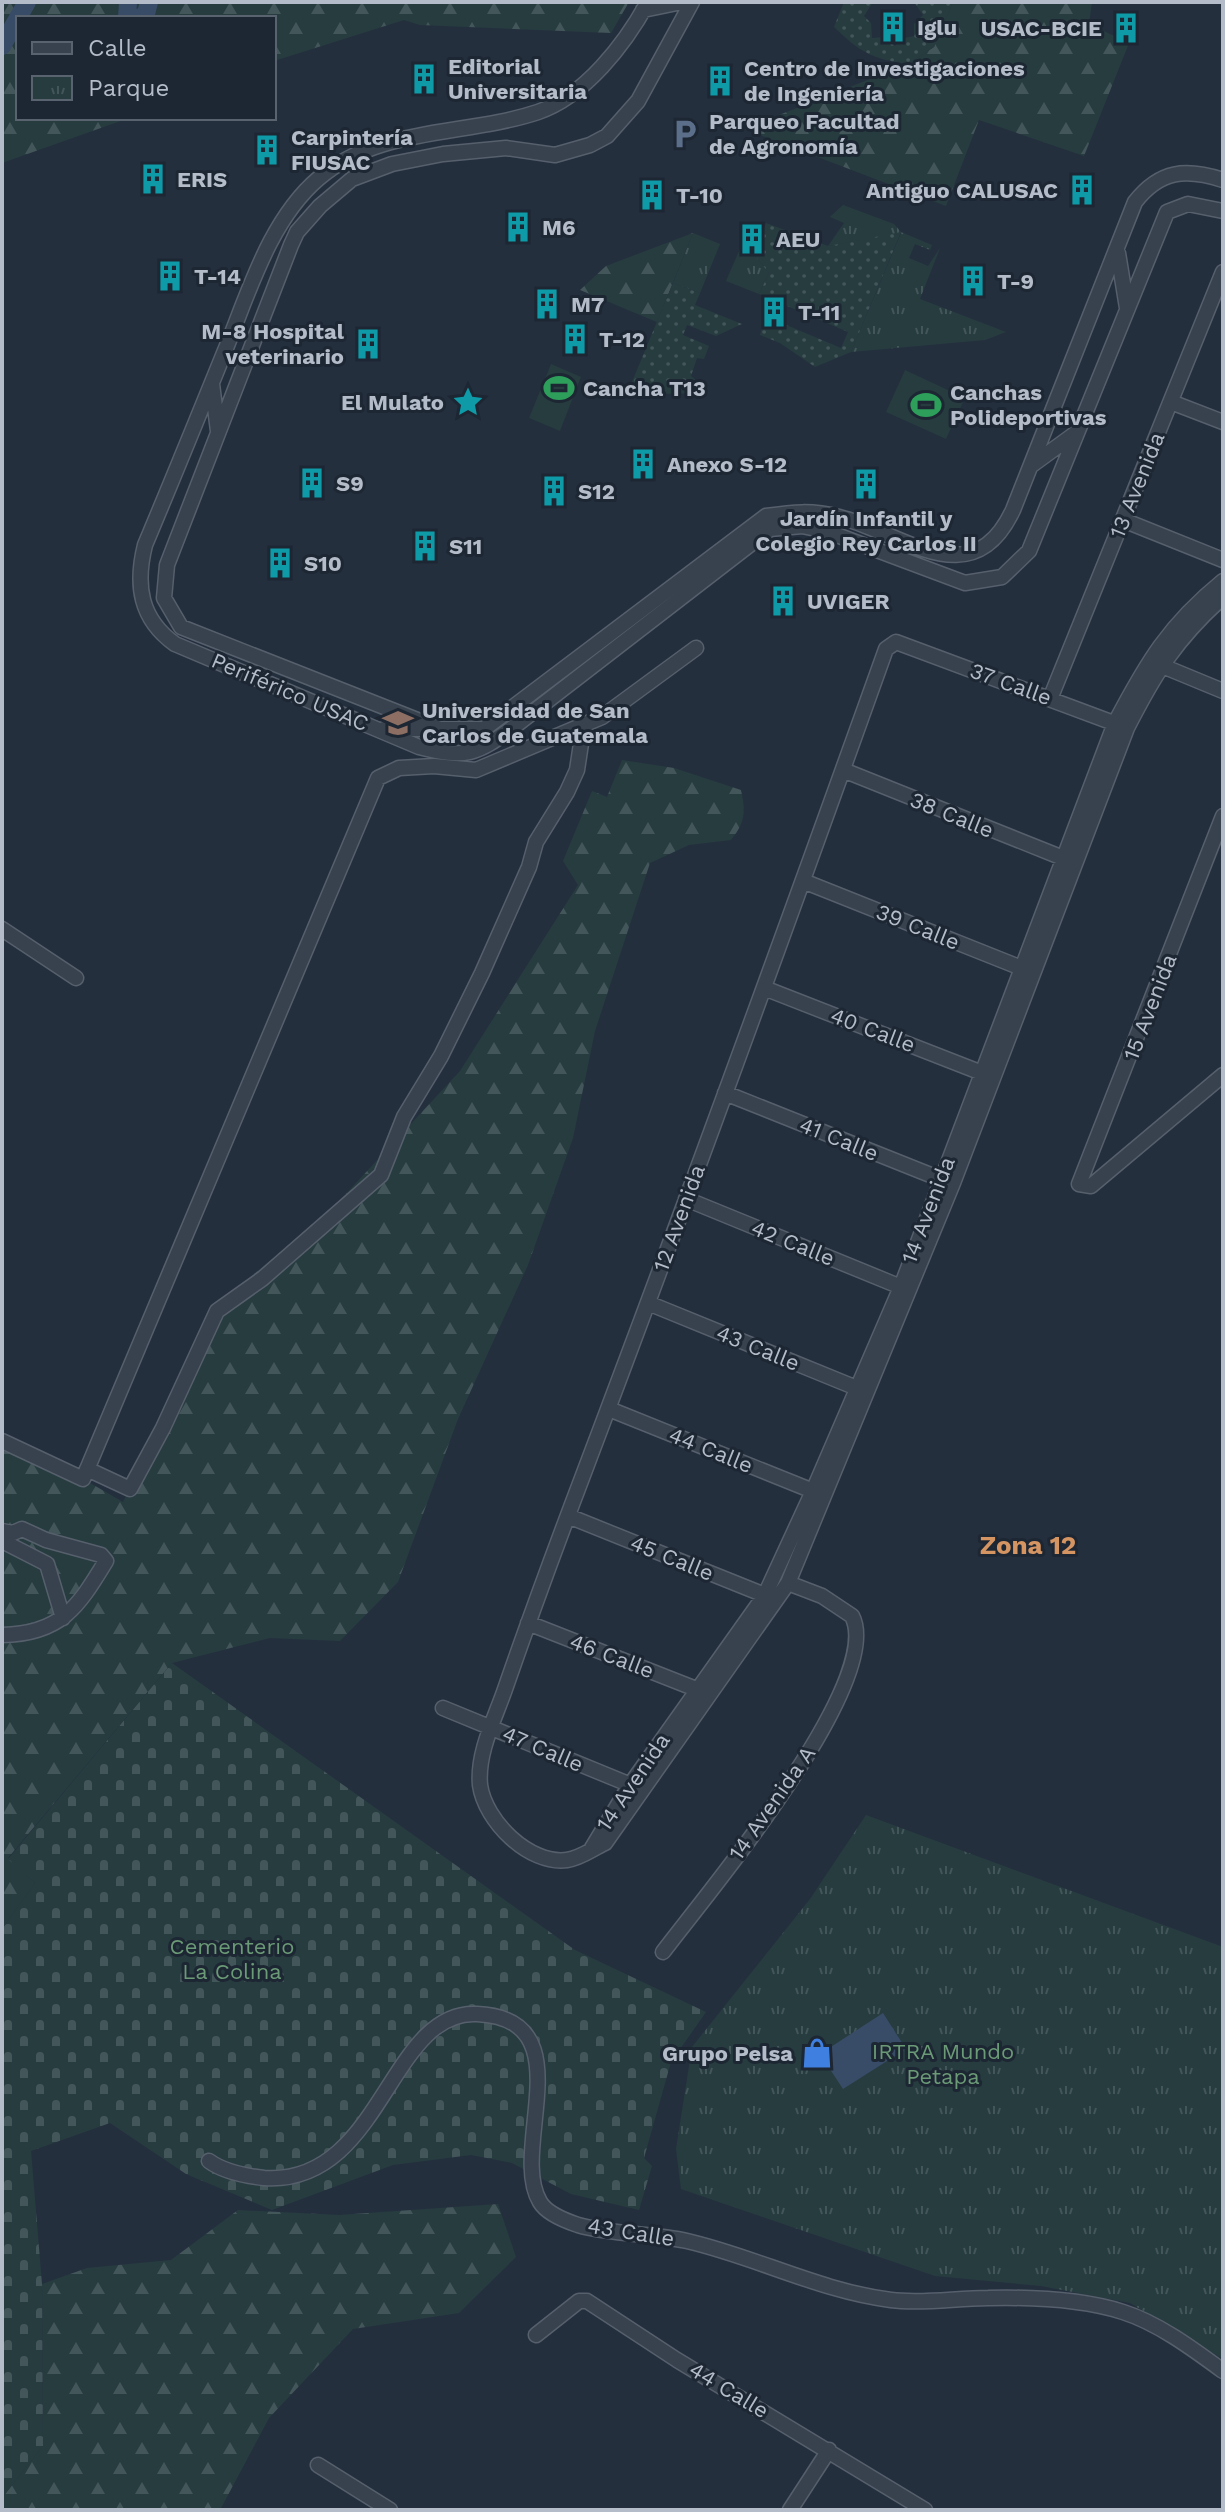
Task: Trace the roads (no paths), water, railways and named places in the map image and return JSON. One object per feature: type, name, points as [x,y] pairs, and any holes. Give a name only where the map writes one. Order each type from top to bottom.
[{"type":"street","points":[[646,6],[682,2]]},
{"type":"street","name":"Periférico USAC","points":[[692,2],[642,94],[622,120],[599,141],[566,154],[506,148],[443,154],[364,173],[342,186],[297,232],[167,565],[164,598],[181,627],[440,729],[484,729],[766,516],[803,510],[842,517],[926,552],[949,556],[972,552],[1001,535],[1118,253],[1135,202],[1153,182],[1182,172],[1223,180]]},
{"type":"street","name":"Periférico USAC","points":[[646,6],[586,81],[539,112],[415,136],[369,149],[334,167],[291,209],[259,270],[145,545],[138,580],[140,595],[152,623],[175,644],[419,747],[451,755],[484,750],[770,529],[802,526],[826,531],[952,580],[978,583],[1002,577],[1029,551],[1167,212],[1188,204],[1223,211]]},
{"type":"street","points":[[259,270],[291,245]]},
{"type":"street","points":[[1118,253],[1127,308]]},
{"type":"street","name":"13 Avenida","points":[[1050,699],[1171,402],[1218,297],[1223,272]]},
{"type":"street","points":[[212,384],[219,435]]},
{"type":"street","points":[[1171,402],[1223,422]]},
{"type":"street","points":[[1032,466],[1077,432]]},
{"type":"street","points":[[1123,520],[1223,560]]},
{"type":"street","name":"14 Avenida","points":[[592,1848],[605,1843],[696,1689],[770,1597],[788,1583],[901,1287],[946,1181],[982,1073],[1028,970],[1063,858],[1149,658],[1185,615],[1223,581]]},
{"type":"street","name":"14 Avenida","points":[[636,1787],[770,1597],[813,1491],[862,1390],[946,1181],[1121,725],[1160,665],[1195,622],[1223,597]]},
{"type":"street","name":"37 Calle","points":[[896,642],[1121,725]]},
{"type":"street","name":"12 Avenida","points":[[592,1848],[570,1859],[546,1857],[511,1836],[492,1817],[484,1801],[480,1767],[528,1623],[764,988],[886,649],[896,642]]},
{"type":"street","points":[[2,1441],[83,1479],[378,778],[399,768],[434,766],[476,770],[602,717],[696,648]]},
{"type":"street","points":[[1160,665],[1223,691]]},
{"type":"street","points":[[280,666],[316,703]]},
{"type":"street","points":[[87,1469],[130,1489],[163,1428],[217,1311],[262,1279],[381,1175],[404,1117],[441,1056],[482,973],[529,867],[536,842],[572,781],[584,724]]},
{"type":"street","points":[[376,729],[440,729]]},
{"type":"street","name":"38 Calle","points":[[843,770],[1063,858]]},
{"type":"street","name":"15 Avenida","points":[[1223,816],[1113,1103],[1079,1178],[1082,1187],[1091,1186],[1223,1075]]},
{"type":"street","name":"39 Calle","points":[[803,881],[1028,970]]},
{"type":"street","points":[[2,929],[76,978]]},
{"type":"street","name":"40 Calle","points":[[764,988],[982,1073]]},
{"type":"street","name":"41 Calle","points":[[725,1093],[946,1181]]},
{"type":"street","name":"42 Calle","points":[[686,1199],[901,1287]]},
{"type":"street","name":"43 Calle","points":[[648,1303],[862,1390]]},
{"type":"street","name":"44 Calle","points":[[609,1409],[813,1491]]},
{"type":"street","name":"45 Calle","points":[[568,1516],[770,1597]]},
{"type":"street","points":[[2,1531],[31,1531],[46,1540],[101,1555],[106,1561],[80,1604],[63,1618],[30,1635],[2,1635]]},
{"type":"street","points":[[2,1541],[47,1564],[63,1618]]},
{"type":"street","name":"14 Avenida A","points":[[663,1952],[805,1760],[854,1664],[858,1642],[856,1623],[846,1609],[788,1583]]},
{"type":"street","name":"46 Calle","points":[[528,1623],[696,1689]]},
{"type":"street","name":"47 Calle","points":[[443,1708],[636,1787]]},
{"type":"street","name":"43 Calle","points":[[209,2161],[218,2168],[266,2178],[285,2177],[319,2166],[351,2140],[433,2028],[458,2016],[491,2015],[528,2039],[535,2054],[538,2087],[532,2181],[541,2204],[550,2212],[579,2225],[686,2241],[814,2283],[891,2300],[1006,2298],[1109,2309],[1154,2328],[1223,2371]]},
{"type":"street","name":"44 Calle","points":[[536,2335],[579,2301],[587,2301],[677,2360],[925,2510]]},
{"type":"street","points":[[790,2510],[829,2450]]},
{"type":"street","points":[[318,2465],[390,2510]]},
{"type":"water","points":[[883,2013],[906,2049],[843,2089],[820,2054]]},
{"type":"waterway","points":[[19,16],[27,2]]},
{"type":"waterway","points":[[127,16],[128,2]]},
{"type":"waterway","points":[[142,16],[149,2]]},
{"type":"waterway","points":[[2,46],[16,21]]},
{"type":"place","name":"Iglu","points":[[893,27]]},
{"type":"place","name":"USAC-BCIE","points":[[1126,28]]},
{"type":"place","name":"Editorial Universitaria","points":[[424,79]]},
{"type":"place","name":"Centro de Investigaciones de Ingeniería","points":[[720,81]]},
{"type":"place","name":"Parqueo Facultad de Agronomía","points":[[685,134]]},
{"type":"place","name":"Carpintería FIUSAC","points":[[267,150]]},
{"type":"place","name":"ERIS","points":[[153,179]]},
{"type":"place","name":"Antiguo CALUSAC","points":[[1082,190]]},
{"type":"place","name":"T-10","points":[[652,195]]},
{"type":"place","name":"M6","points":[[518,227]]},
{"type":"place","name":"AEU","points":[[752,239]]},
{"type":"place","name":"T-14","points":[[170,276]]},
{"type":"place","name":"T-9","points":[[973,281]]},
{"type":"place","name":"M7","points":[[547,304]]},
{"type":"place","name":"T-11","points":[[774,312]]},
{"type":"place","name":"T-12","points":[[575,339]]},
{"type":"place","name":"M-8 Hospital veterinario","points":[[368,344]]},
{"type":"place","name":"Cancha T13","points":[[559,388]]},
{"type":"place","name":"El Mulato","points":[[468,402]]},
{"type":"place","name":"Canchas Polideportivas","points":[[926,405]]},
{"type":"place","name":"Anexo S-12","points":[[643,464]]},
{"type":"place","name":"S9","points":[[312,483]]},
{"type":"place","name":"Jardín Infantil y Colegio Rey Carlos II","points":[[866,484]]},
{"type":"place","name":"S12","points":[[554,491]]},
{"type":"place","name":"S11","points":[[425,546]]},
{"type":"place","name":"S10","points":[[280,563]]},
{"type":"place","name":"UVIGER","points":[[783,601]]},
{"type":"place","name":"Universidad de San Carlos de Guatemala","points":[[398,723]]},
{"type":"place","name":"Grupo Pelsa","points":[[817,2053]]},
{"type":"district","name":"Zona 12","points":[[1028,1545]]},
{"type":"park label","name":"Cementerio La Colina","points":[[232,1958]]},
{"type":"park label","name":"IRTRA Mundo Petapa","points":[[943,2064]]}]
